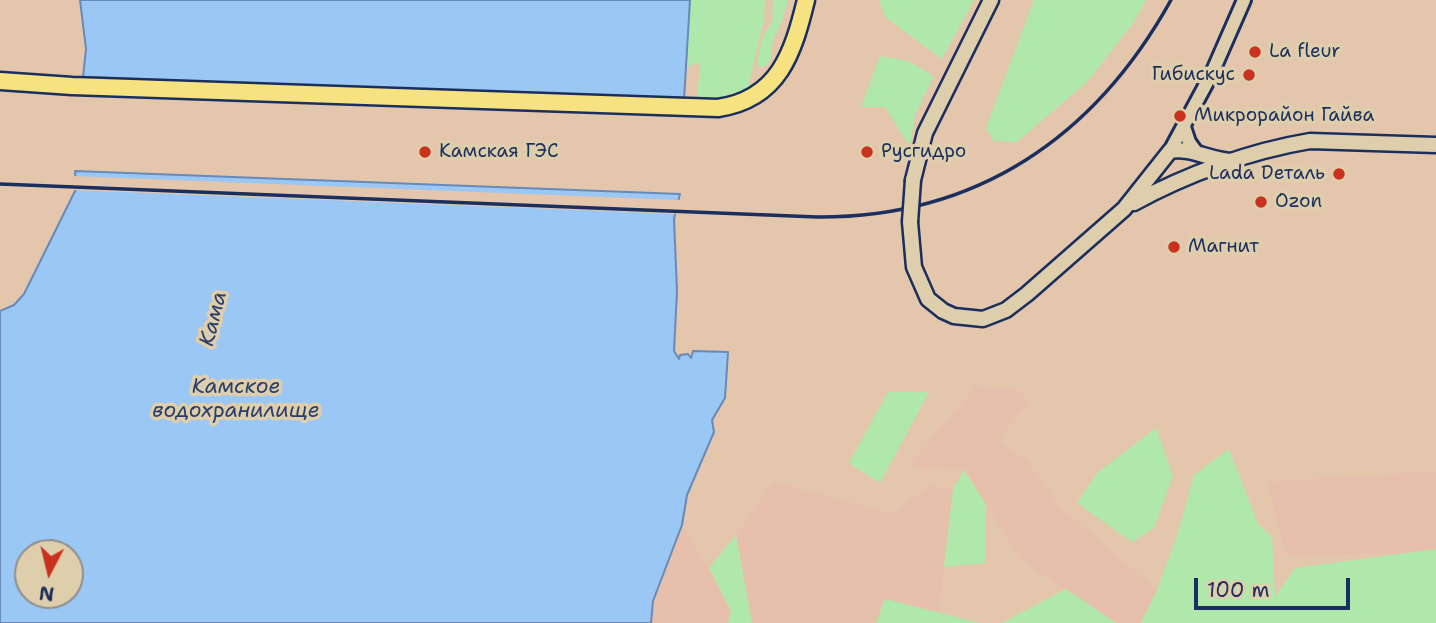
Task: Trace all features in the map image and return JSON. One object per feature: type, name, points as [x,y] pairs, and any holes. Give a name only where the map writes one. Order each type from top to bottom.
[{"type":"main road","points":[[0,81],[72,86],[684,107],[732,106],[765,89],[775,79],[789,57],[806,0]]},
{"type":"main road","points":[[992,0],[925,133],[912,180],[910,222],[915,267],[924,293],[943,311],[974,320],[1006,310],[1124,209],[1170,151],[1179,149],[1216,160],[1234,161]]},
{"type":"main road","points":[[1124,209],[1177,181],[1234,161],[1310,141],[1436,145]]},
{"type":"main road","points":[[1158,167],[1177,181]]},
{"type":"street","points":[[1170,151],[1212,73],[1244,0]]},
{"type":"street","points":[[1184,127],[1189,142],[1197,153]]},
{"type":"shaded area","points":[[977,385],[1020,391],[1028,403],[998,440],[1028,461],[1058,505],[1157,590],[1141,623],[1116,623],[1021,560],[965,470],[921,469],[911,463]]},
{"type":"shaded area","points":[[1436,471],[1436,549],[1415,553],[1286,555],[1267,482]]},
{"type":"shaded area","points":[[774,481],[892,514],[929,486],[953,489],[939,613],[885,599],[876,623],[752,623],[736,535]]},
{"type":"shaded area","points":[[682,525],[709,568],[731,611],[728,623],[651,623],[653,601]]},
{"type":"green space","points":[[690,0],[765,0],[764,19],[747,93],[728,101],[697,101],[700,62],[686,67]]},
{"type":"green space","points":[[773,0],[788,0],[773,40],[771,58],[768,64],[760,68],[757,62],[763,36],[772,22]]},
{"type":"green space","points":[[879,0],[974,0],[942,59],[885,17]]},
{"type":"green space","points":[[1034,0],[1146,0],[1134,22],[1088,81],[1017,142],[993,141],[986,128]]},
{"type":"green space","points":[[880,56],[908,61],[934,76],[915,115],[910,147],[885,107],[861,107]]},
{"type":"green space","points":[[888,392],[929,392],[880,483],[849,463]]},
{"type":"green space","points":[[1156,428],[1173,476],[1154,528],[1132,542],[1077,503],[1097,473]]},
{"type":"green space","points":[[1229,449],[1258,524],[1272,537],[1275,597],[1295,568],[1436,549],[1436,623],[1141,623],[1157,590],[1178,533],[1194,475]]},
{"type":"green space","points":[[964,470],[986,505],[986,563],[944,567],[953,489]]},
{"type":"green space","points":[[736,535],[752,623],[728,623],[731,611],[709,568]]},
{"type":"green space","points":[[1066,589],[1116,623],[1002,623]]},
{"type":"green space","points":[[885,599],[980,623],[876,623]]},
{"type":"water","points":[[80,0],[690,0],[684,100],[83,77],[86,49]]},
{"type":"water","name":"Камское водохранилище","points":[[75,171],[680,194],[674,219],[677,291],[674,351],[679,359],[680,355],[688,354],[691,358],[693,351],[728,352],[725,398],[712,420],[714,432],[687,495],[682,525],[653,601],[651,623],[0,623],[0,311],[14,305],[24,294],[76,189]]},
{"type":"pier","points":[[72,176],[681,200],[679,214],[72,190]]},
{"type":"railway","points":[[0,184],[817,217],[875,214],[929,203],[979,185],[1026,160],[1068,129],[1106,92],[1141,49],[1171,0]]},
{"type":"place","name":"La fleur","points":[[1255,52]]},
{"type":"place","name":"Гибискус","points":[[1249,75]]},
{"type":"place","name":"Микрорайон Гайва","points":[[1180,116]]},
{"type":"place","name":"Камская ГЭС","points":[[425,152]]},
{"type":"place","name":"Русгидро","points":[[867,152]]},
{"type":"place","name":"Lada Dеталь","points":[[1339,174]]},
{"type":"place","name":"Ozon","points":[[1261,202]]},
{"type":"place","name":"Магнит","points":[[1174,247]]},
{"type":"water label","name":"Кама","points":[[214,319]]}]
